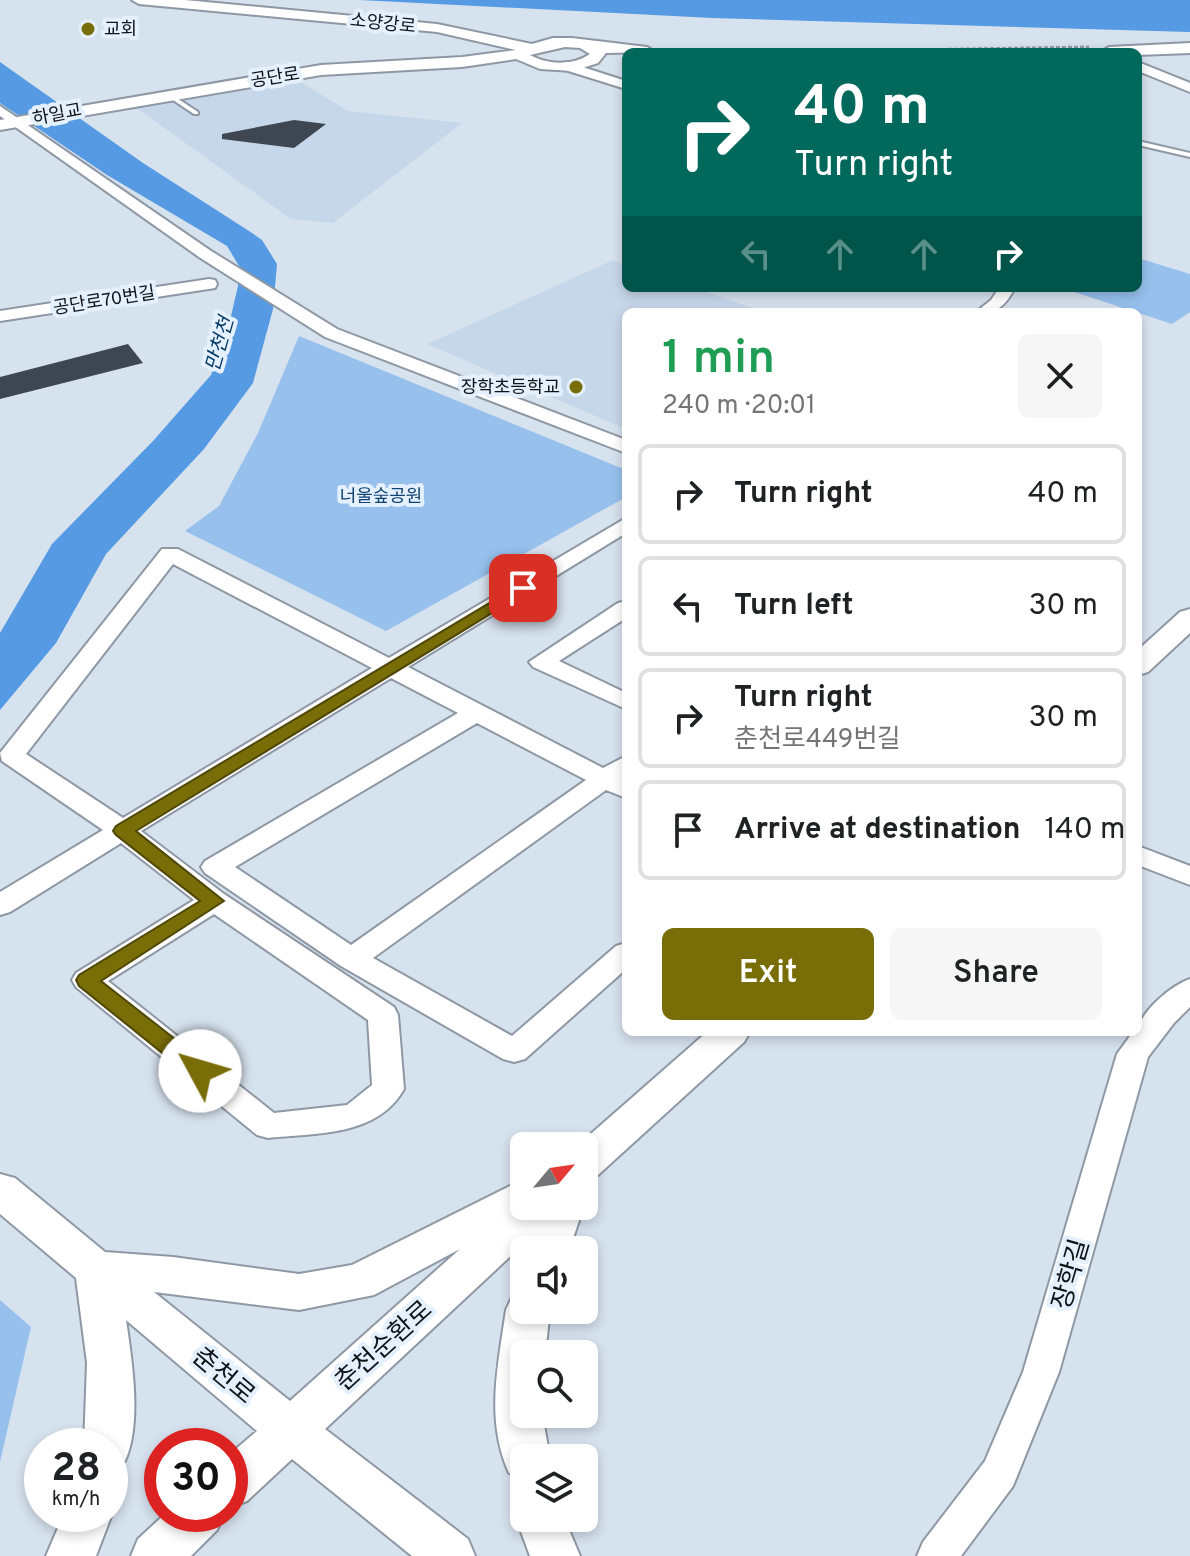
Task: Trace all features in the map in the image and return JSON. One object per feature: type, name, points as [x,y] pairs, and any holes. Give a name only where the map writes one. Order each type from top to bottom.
[{"type":"street","name":"소양강로","points":[[139,0],[437,28],[468,28],[553,43]]},
{"type":"street","points":[[384,23],[479,47],[480,53],[462,62]]},
{"type":"street","name":"소양강로","points":[[437,28],[528,55]]},
{"type":"street","points":[[528,55],[553,43],[593,55],[622,57]]},
{"type":"street","points":[[1142,50],[1184,49]]},
{"type":"street","points":[[1155,73],[1150,64],[1152,60],[1184,49]]},
{"type":"street","points":[[567,66],[593,55],[622,53]]},
{"type":"street","points":[[528,55],[622,80]]},
{"type":"street","name":"공단로","points":[[91,108],[321,70],[528,55]]},
{"type":"street","points":[[593,55],[622,78]]},
{"type":"street","points":[[1142,69],[1190,88]]},
{"type":"street","name":"하일교","points":[[13,122],[91,108]]},
{"type":"street","points":[[0,110],[205,254],[331,333],[622,445]]},
{"type":"street","name":"공단로70번길","points":[[0,316],[209,284]]},
{"type":"street","points":[[991,308],[1005,292]]},
{"type":"street","points":[[0,905],[622,526]]},
{"type":"street","points":[[214,901],[87,980],[268,1126],[355,1116],[388,1089],[383,1015],[214,901],[123,831],[11,756],[170,554],[393,667],[476,713],[620,777]]},
{"type":"street","points":[[622,611],[541,662],[622,700]]},
{"type":"street","points":[[1144,652],[1190,618]]},
{"type":"street","points":[[476,713],[215,867],[351,959],[514,1051],[622,956]]},
{"type":"street","points":[[351,959],[620,777]]},
{"type":"street","points":[[1142,857],[1190,876]]},
{"type":"street","name":"장학길","points":[[937,1556],[999,1473],[1041,1372],[1133,1054],[1163,1015],[1190,990]]},
{"type":"street","points":[[598,1151],[727,1036]]},
{"type":"street","name":"춘천로","points":[[0,1190],[289,1429],[450,1556]]},
{"type":"street","points":[[108,1428],[110,1363],[96,1269],[173,1275],[299,1292],[359,1282],[510,1203]]},
{"type":"street","name":"춘천순환로","points":[[248,1468],[521,1220]]},
{"type":"street","points":[[524,1444],[516,1401],[526,1324]]},
{"type":"street","points":[[71,1556],[81,1532]]},
{"type":"street","points":[[156,1556],[181,1532]]},
{"type":"street","points":[[546,1532],[555,1556]]},
{"type":"lane","points":[[169,95],[196,113]]},
{"type":"lane","points":[[1142,144],[1190,155]]},
{"type":"shaded area","points":[[360,0],[1190,0],[1190,32],[712,18]]},
{"type":"shaded area","points":[[0,62],[143,163],[262,240],[277,264],[273,309],[253,383],[204,449],[106,554],[56,643],[0,710],[0,633],[52,544],[153,441],[211,375],[228,329],[238,286],[239,266],[227,246],[107,175],[0,103]]},
{"type":"shaded area","points":[[296,79],[348,111],[462,123],[333,223],[291,219],[135,107]]},
{"type":"shaded area","name":"장학초등학교","points":[[613,260],[622,263],[622,292],[706,292],[753,308],[622,308],[622,427],[427,344]]},
{"type":"green space","points":[[1142,259],[1190,274],[1190,312],[1172,324],[1142,314],[1142,308],[1123,308],[1074,292],[1142,292]]},
{"type":"green space","name":"너울숲공원","points":[[299,336],[622,468],[622,499],[386,631],[185,531],[219,506],[258,433]]},
{"type":"green space","points":[[0,1300],[31,1327],[0,1462]]},
{"type":"building","points":[[294,120],[326,124],[294,148],[222,139],[222,134]]},
{"type":"building","points":[[128,344],[143,363],[0,399],[0,377]]},
{"type":"place","name":"교회","points":[[88,29]]},
{"type":"place","name":"장학초등학교","points":[[576,387]]},
{"type":"route","points":[[200,1071],[87,980],[214,901],[123,831],[523,588]]},
{"type":"water label","name":"만천천","points":[[219,344]]}]
